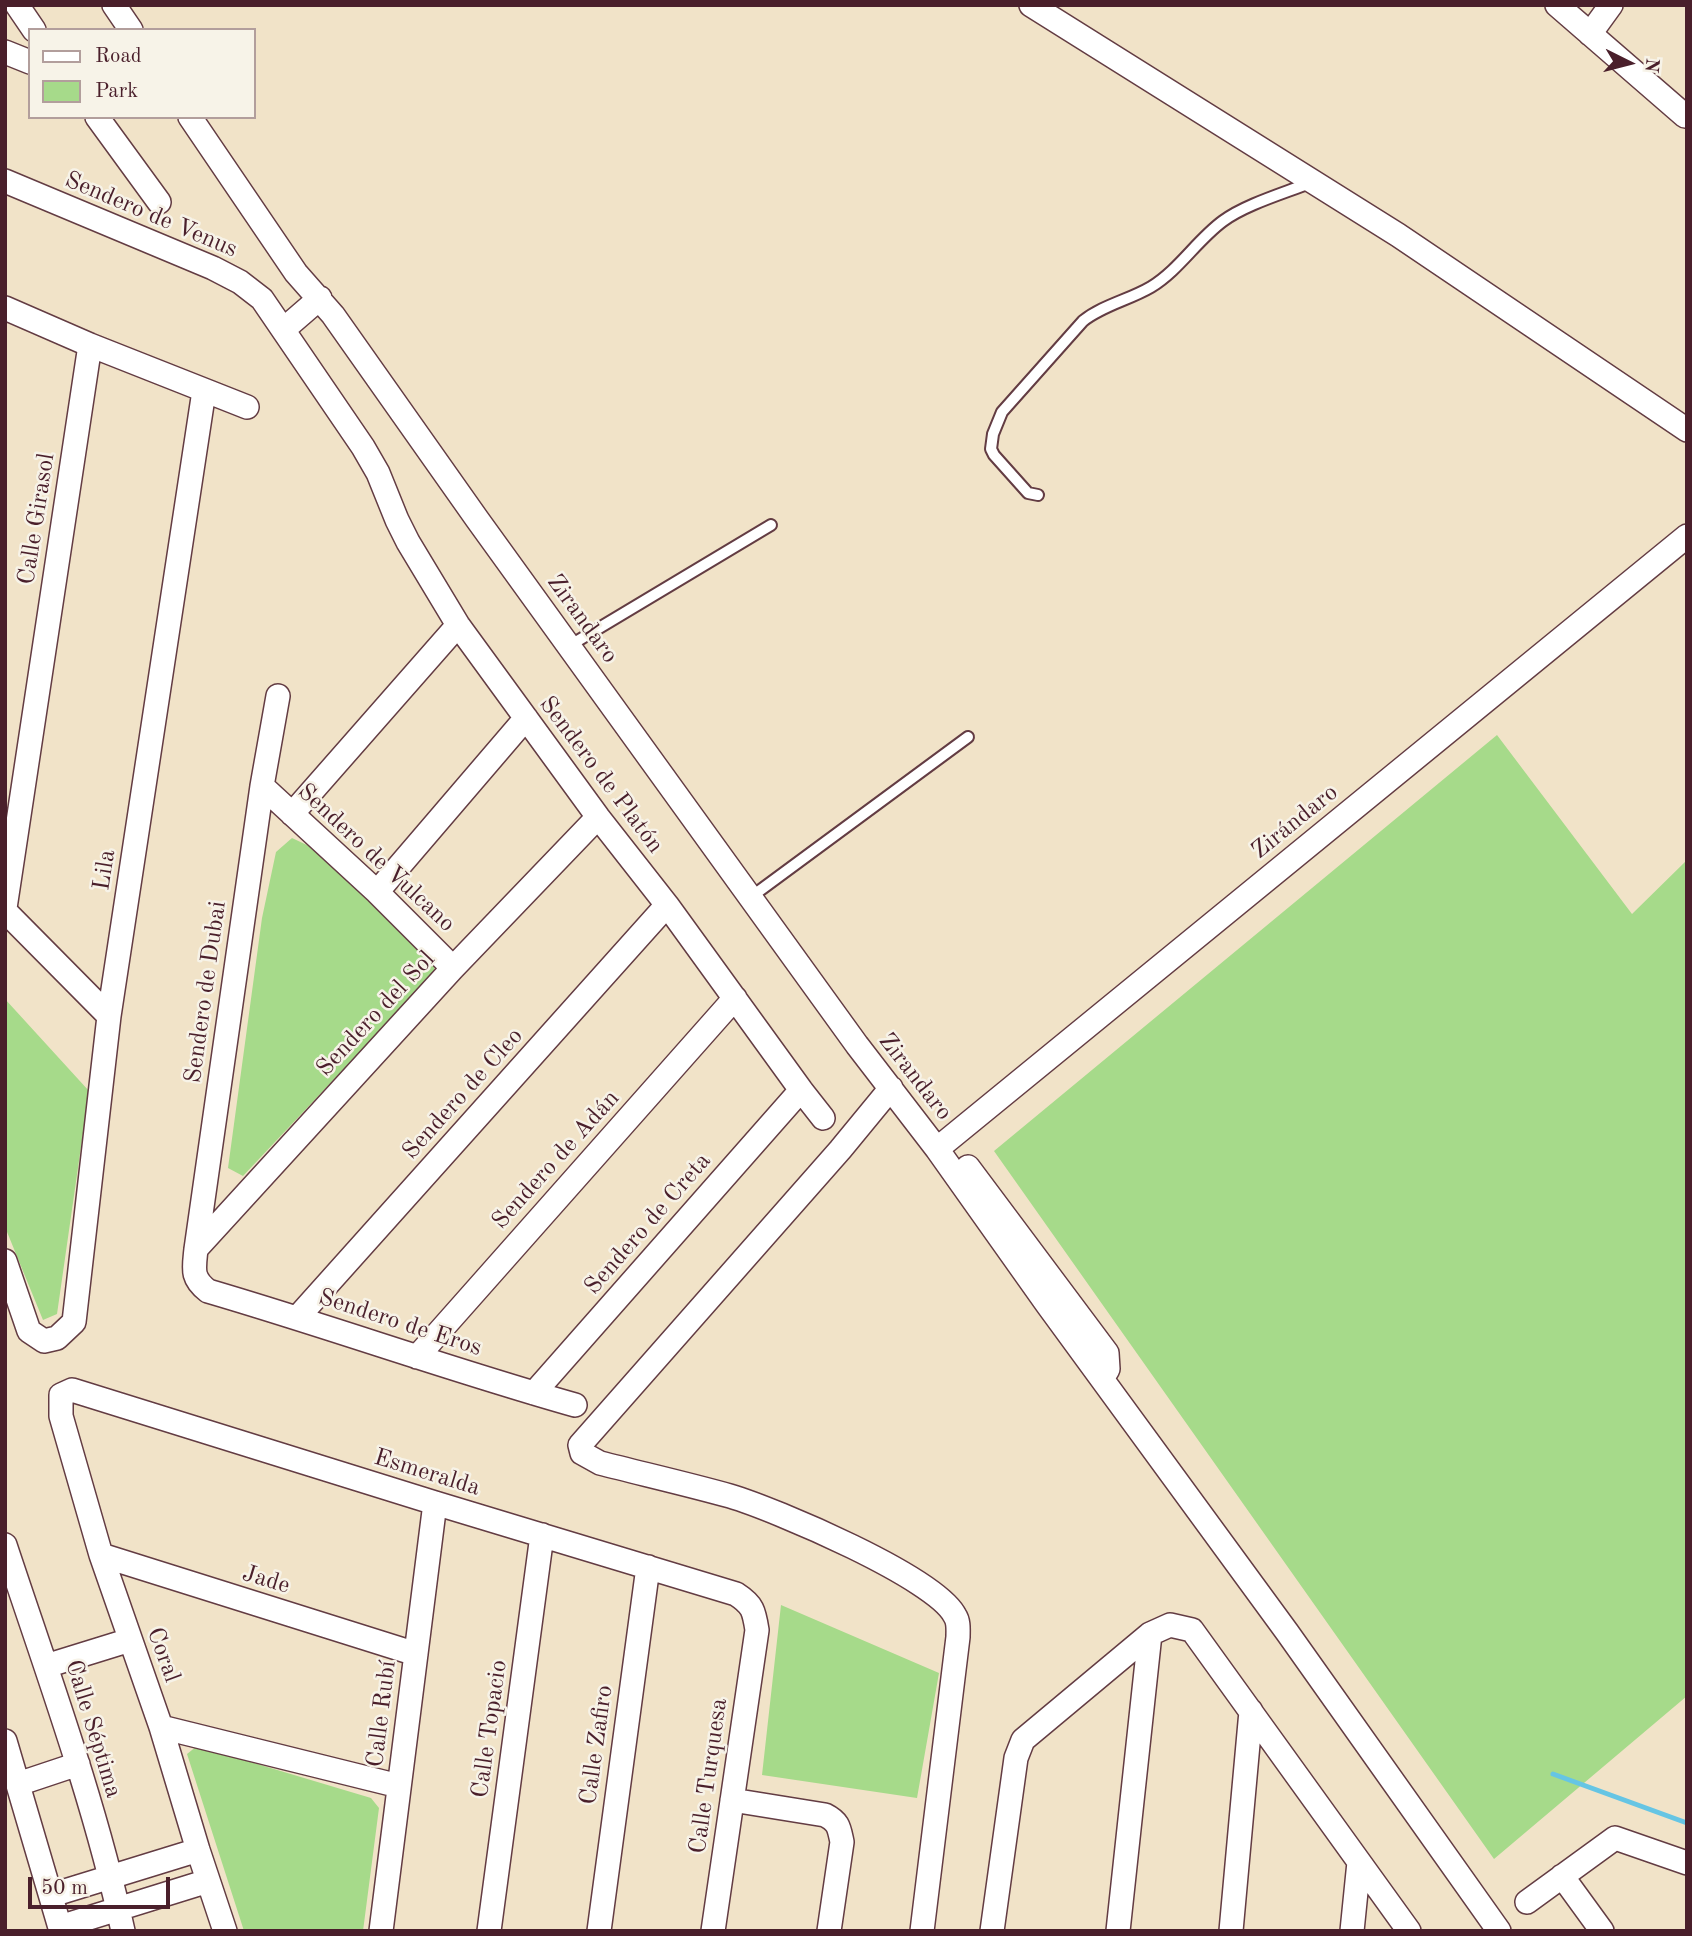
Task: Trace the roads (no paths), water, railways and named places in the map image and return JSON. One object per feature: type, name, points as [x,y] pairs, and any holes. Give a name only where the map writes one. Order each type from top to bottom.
[{"type":"street","points":[[17,5],[33,28]]},
{"type":"street","points":[[114,5],[130,28]]},
{"type":"street","points":[[1031,5],[1398,236],[1687,430]]},
{"type":"street","points":[[1557,5],[1685,116],[1687,114]]},
{"type":"street","points":[[1590,34],[1611,5]]},
{"type":"street","points":[[5,52],[28,61]]},
{"type":"street","points":[[98,119],[159,202]]},
{"type":"street","name":"Zirandaro","points":[[191,119],[296,273],[320,298],[857,1045],[891,1088],[942,1144],[1107,1353],[1108,1369],[1102,1378],[1287,1632],[1499,1931]]},
{"type":"street","name":"Sendero de Venus","points":[[5,181],[240,282],[262,299],[363,447]]},
{"type":"street","points":[[283,330],[320,298]]},
{"type":"street","points":[[5,308],[247,407]]},
{"type":"street","name":"Calle Girasol","points":[[5,910],[90,345]]},
{"type":"street","name":"Lila","points":[[5,1261],[29,1331],[44,1341],[57,1338],[74,1322],[109,1016],[204,391]]},
{"type":"street","name":"Sendero de Platón","points":[[363,447],[378,473],[408,542],[458,625],[823,1118]]},
{"type":"street","name":"Zirándaro","points":[[942,1144],[1687,536]]},
{"type":"street","points":[[292,814],[458,625]]},
{"type":"street","name":"Sendero de Dubai","points":[[208,1291],[199,1284],[195,1275],[196,1249],[262,786],[278,696]]},
{"type":"street","points":[[377,892],[526,718]]},
{"type":"street","name":"Sendero de Vulcano","points":[[262,786],[377,892],[453,968]]},
{"type":"street","name":"Sendero del Sol","points":[[196,1249],[453,968],[598,817]]},
{"type":"street","name":"Sendero de Cleo","points":[[298,1317],[667,905]]},
{"type":"street","points":[[5,910],[109,1016]]},
{"type":"street","name":"Sendero de Adán","points":[[417,1357],[735,998]]},
{"type":"street","points":[[891,1088],[840,1150],[580,1446],[582,1453],[600,1463],[731,1496],[873,1556],[920,1583],[947,1604],[955,1614],[958,1637],[922,1931]]},
{"type":"street","name":"Sendero de Creta","points":[[534,1393],[801,1090]]},
{"type":"street","name":"Sendero de Eros","points":[[208,1291],[575,1405]]},
{"type":"street","name":"Esmeralda","points":[[61,1395],[72,1390],[736,1594],[754,1610],[757,1630]]},
{"type":"street","name":"Coral","points":[[61,1395],[61,1416],[101,1556],[161,1727],[225,1931]]},
{"type":"street","name":"Calle Rubí","points":[[381,1931],[435,1503]]},
{"type":"street","name":"Calle Topacio","points":[[489,1931],[542,1535]]},
{"type":"street","name":"Calle Séptima","points":[[5,1545],[11,1579],[46,1666],[78,1764],[121,1920]]},
{"type":"street","name":"Jade","points":[[101,1556],[416,1654]]},
{"type":"street","name":"Calle Zafiro","points":[[598,1931],[648,1567]]},
{"type":"street","points":[[992,1931],[1016,1758],[1023,1740],[1150,1634],[1170,1625],[1192,1630],[1409,1931]]},
{"type":"street","name":"Calle Turquesa","points":[[713,1931],[757,1630]]},
{"type":"street","points":[[1118,1931],[1150,1634]]},
{"type":"street","points":[[46,1666],[130,1640]]},
{"type":"street","points":[[1231,1931],[1251,1711]]},
{"type":"street","points":[[161,1727],[399,1786]]},
{"type":"street","points":[[5,1741],[61,1929],[121,1920],[208,1881]]},
{"type":"street","points":[[18,1784],[78,1764]]},
{"type":"street","points":[[732,1800],[825,1815],[834,1820],[842,1842],[829,1931]]},
{"type":"street","points":[[1527,1902],[1615,1838],[1687,1863]]},
{"type":"street","points":[[52,1895],[198,1850]]},
{"type":"street","points":[[1352,1931],[1359,1861]]},
{"type":"street","points":[[1562,1876],[1602,1931]]},
{"type":"lane","points":[[1038,495],[1028,493],[991,449],[995,425],[1002,412],[1092,314],[1149,288],[1164,278],[1209,233],[1237,212],[1312,182]]},
{"type":"lane","points":[[569,646],[771,525]]},
{"type":"lane","points":[[751,897],[968,737]]},
{"type":"waterway","points":[[1553,1774],[1687,1823]]}]
